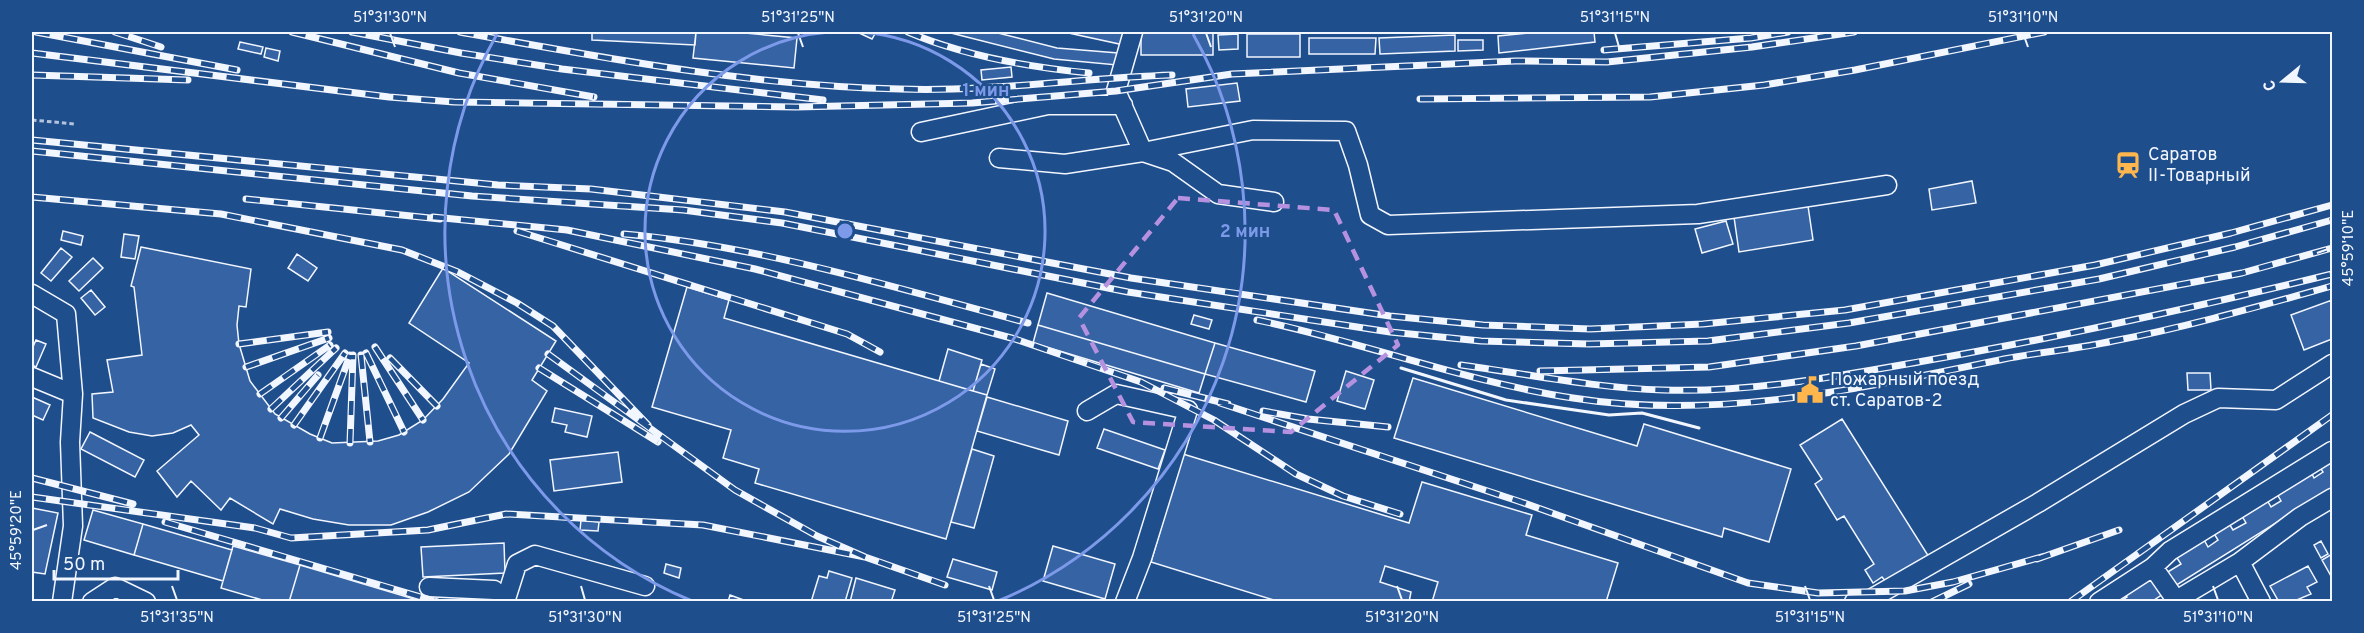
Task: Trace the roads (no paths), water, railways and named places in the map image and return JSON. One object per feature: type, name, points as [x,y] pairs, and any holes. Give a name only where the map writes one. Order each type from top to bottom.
[{"type":"street","points":[[1133,32],[1116,91],[1143,152],[1173,162],[1218,194],[1275,202]]},
{"type":"street","points":[[921,132],[1048,105],[1123,105]]},
{"type":"street","points":[[999,158],[1065,164],[1143,152],[1253,130],[1346,131],[1358,165],[1370,215],[1388,225],[1698,214],[1887,185]]},
{"type":"street","points":[[32,294],[66,314],[73,394],[70,442],[73,526],[62,602]]},
{"type":"street","points":[[1854,602],[1867,601],[2038,503],[2184,414],[2218,398],[2276,400],[2332,364]]},
{"type":"street","points":[[32,377],[73,394]]},
{"type":"street","points":[[1087,411],[1116,394],[1188,410],[1142,558],[1125,602]]},
{"type":"street","points":[[2099,602],[2153,567],[2170,551],[2332,451]]},
{"type":"street","points":[[2153,567],[2175,601],[2240,562],[2300,517],[2332,498]]},
{"type":"street","points":[[504,602],[517,564],[535,555],[645,586]]},
{"type":"street","points":[[2240,562],[2261,602]]},
{"type":"street","points":[[92,602],[115,587],[146,602]]},
{"type":"street","points":[[429,587],[494,590],[504,602]]},
{"type":"railway","points":[[36,32],[237,70]]},
{"type":"railway","points":[[115,32],[161,47]]},
{"type":"railway","points":[[292,32],[459,73],[594,97]]},
{"type":"railway","points":[[352,32],[562,69],[823,100]]},
{"type":"railway","points":[[460,32],[734,77],[845,87],[900,89],[1002,87],[1172,75]]},
{"type":"railway","points":[[908,32],[974,54],[1089,73]]},
{"type":"railway","points":[[1604,50],[1751,38],[1788,32]]},
{"type":"railway","points":[[32,53],[389,97],[454,102],[796,107],[972,103],[1116,91],[1232,74],[1515,61],[1607,62],[1752,47],[1854,32]]},
{"type":"railway","points":[[1420,99],[1650,97],[1764,85],[1855,70],[2044,32]]},
{"type":"railway","points":[[32,75],[188,80]]},
{"type":"railway","points":[[32,140],[498,185],[591,189],[785,212],[1131,278],[1390,316],[1483,325],[1590,329],[1703,324],[1845,310],[2095,265],[2231,233],[2332,205]]},
{"type":"railway","points":[[32,151],[472,196],[683,210],[782,223],[1128,292],[1390,332],[1481,341],[1589,344],[1708,341],[1849,323],[2099,279],[2235,247],[2332,220]]},
{"type":"railway","points":[[32,197],[221,214],[402,250],[458,272],[517,303],[553,326],[648,425]]},
{"type":"railway","points":[[246,199],[440,219]]},
{"type":"railway","points":[[433,217],[567,230],[755,269],[1015,339],[1141,382],[1214,420],[1296,474],[1343,496],[1400,514]]},
{"type":"railway","points":[[517,231],[847,334],[880,352]]},
{"type":"railway","points":[[624,234],[675,240],[777,258],[1028,323]]},
{"type":"railway","points":[[1540,371],[1709,367],[1856,346],[2242,273],[2332,248]]},
{"type":"railway","points":[[1461,365],[1587,384],[1638,389],[1696,390],[1761,386],[1860,372],[2078,332],[2332,274]]},
{"type":"railway","points":[[1257,320],[1533,391],[1627,404],[1682,406],[1790,398],[1844,390],[2004,359],[2099,344],[2196,323],[2332,286]]},
{"type":"railway","points":[[239,344],[328,332]]},
{"type":"railway","points":[[246,367],[329,338]]},
{"type":"railway","points":[[260,394],[330,345]]},
{"type":"railway","points":[[375,347],[423,420]]},
{"type":"railway","points":[[271,409],[336,348]]},
{"type":"railway","points":[[294,425],[345,353]]},
{"type":"railway","points":[[366,353],[404,432]]},
{"type":"railway","points":[[548,354],[735,490],[817,536],[865,557],[945,585]]},
{"type":"railway","points":[[320,438],[350,355]]},
{"type":"railway","points":[[350,443],[353,355]]},
{"type":"railway","points":[[361,355],[370,442]]},
{"type":"railway","points":[[390,358],[437,406]]},
{"type":"railway","points":[[539,368],[658,442]]},
{"type":"railway","points":[[281,418],[318,375]]},
{"type":"railway","points":[[1164,388],[1228,404]]},
{"type":"railway","points":[[1220,403],[1521,502],[1748,583],[1818,593],[1905,591],[1953,582],[2045,556]]},
{"type":"railway","points":[[1263,411],[1308,419],[1388,427]]},
{"type":"railway","points":[[2070,602],[2332,415]]},
{"type":"railway","points":[[32,478],[133,504]]},
{"type":"railway","points":[[32,497],[255,528],[291,538],[428,530],[506,514],[703,525],[865,557]]},
{"type":"railway","points":[[165,522],[438,602]]},
{"type":"railway","points":[[2037,559],[2119,530]]},
{"type":"railway","points":[[1932,602],[1969,584]]},
{"type":"place","name":"Саратов II-Товарный","points":[[2128,165]]},
{"type":"place","name":"Пожарный поезд ст. Саратов-2","points":[[1810,390]]}]
